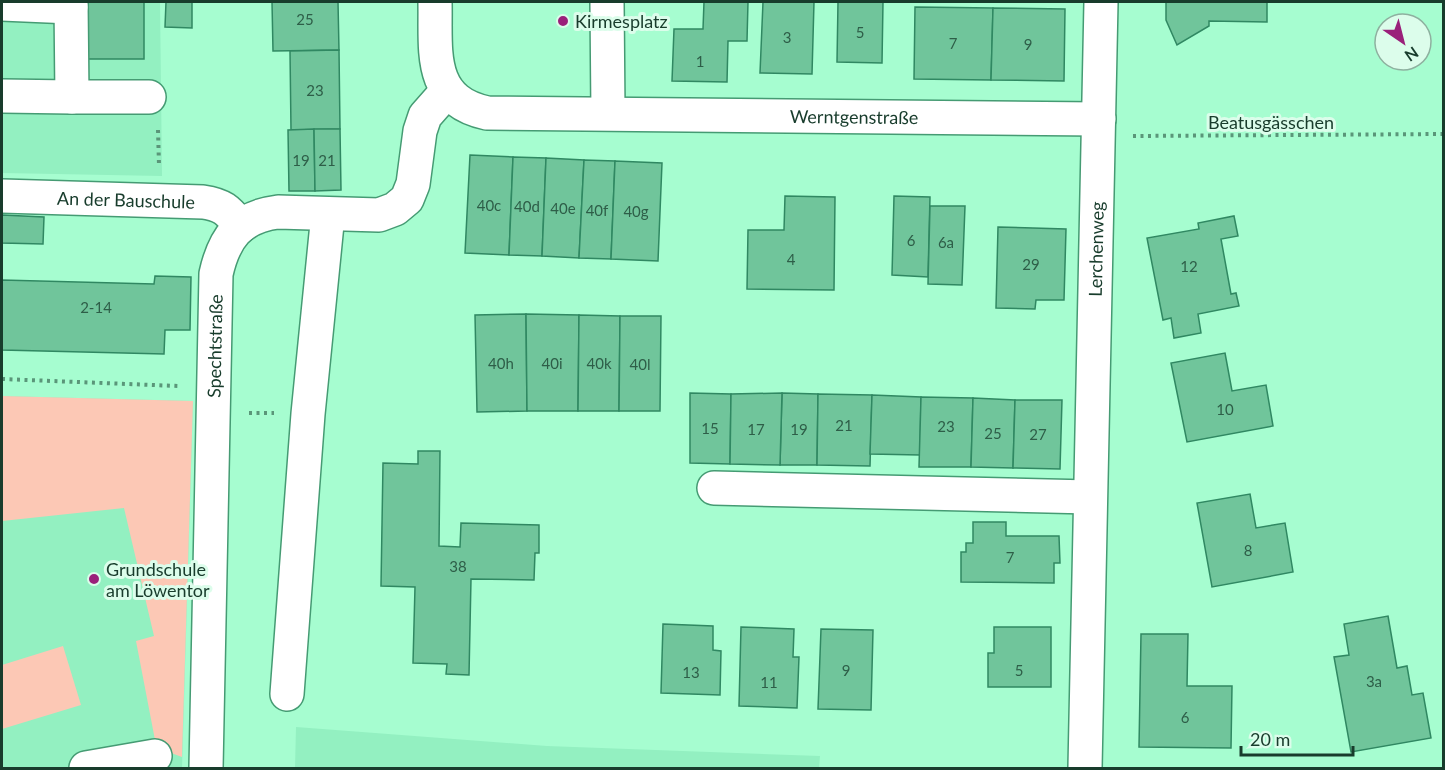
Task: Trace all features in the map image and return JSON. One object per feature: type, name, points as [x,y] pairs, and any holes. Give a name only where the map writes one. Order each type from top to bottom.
[{"type":"street","points":[[435,2],[437,62],[447,91],[459,103],[487,113],[608,113],[607,2]]},
{"type":"street","name":"Lerchenweg","points":[[1085,768],[1101,2]]},
{"type":"street","points":[[2,4],[71,4],[72,97]]},
{"type":"street","name":"Spechtstraße","points":[[206,768],[216,274],[224,248],[231,235],[241,226],[265,214],[379,215],[395,209],[407,199],[413,184],[420,131],[425,116],[447,91]]},
{"type":"street","points":[[2,96],[149,97]]},
{"type":"street","name":"Werntgenstraße","points":[[608,113],[1099,128]]},
{"type":"street","name":"An der Bauschule","points":[[2,196],[219,204],[241,226]]},
{"type":"street","points":[[287,694],[308,414],[328,213]]},
{"type":"street","points":[[714,488],[1090,497]]},
{"type":"street","points":[[86,768],[155,756]]},
{"type":"path","points":[[149,97],[158,106],[159,201]]},
{"type":"path","name":"Beatusgässchen","points":[[1099,128],[1443,134]]},
{"type":"path","points":[[2,380],[214,400],[308,414]]},
{"type":"shaded area","points":[[2,2],[160,2],[162,176],[2,173]]},
{"type":"shaded area","name":"Grundschule am Löwentor","points":[[2,396],[193,401],[182,768],[2,768]]},
{"type":"shaded area","points":[[2,396],[193,401],[182,757],[163,750],[155,740],[136,641],[154,636],[124,508],[2,521]]},
{"type":"shaded area","points":[[63,646],[81,705],[2,729],[2,665]]},
{"type":"shaded area","points":[[296,727],[547,746],[820,756],[819,768],[295,768]]},
{"type":"building","points":[[83,2],[144,2],[144,59],[83,59]]},
{"type":"building","points":[[166,2],[192,2],[192,28],[165,27]]},
{"type":"building","points":[[272,2],[338,2],[339,50],[273,51]]},
{"type":"building","points":[[704,2],[748,2],[747,41],[728,41],[727,82],[672,81],[674,29],[703,29]]},
{"type":"building","points":[[763,2],[814,2],[812,74],[760,73]]},
{"type":"building","points":[[838,2],[883,2],[882,63],[837,62]]},
{"type":"building","points":[[1166,2],[1267,2],[1267,22],[1209,21],[1209,26],[1177,45],[1166,20]]},
{"type":"building","points":[[915,7],[993,8],[991,80],[914,79]]},
{"type":"building","points":[[993,8],[1065,9],[1064,81],[991,80]]},
{"type":"building","points":[[339,50],[340,129],[291,130],[290,51]]},
{"type":"building","points":[[314,129],[315,191],[289,191],[288,130]]},
{"type":"building","points":[[314,129],[340,129],[341,190],[315,191]]},
{"type":"building","points":[[470,155],[513,157],[509,255],[465,253]]},
{"type":"building","points":[[513,157],[546,158],[542,256],[509,255]]},
{"type":"building","points":[[546,158],[584,160],[579,258],[542,256]]},
{"type":"building","points":[[584,160],[615,161],[611,259],[579,258]]},
{"type":"building","points":[[615,161],[662,163],[658,261],[611,259]]},
{"type":"building","points":[[785,196],[835,197],[834,290],[747,289],[748,230],[784,230]]},
{"type":"building","points":[[894,196],[930,197],[928,277],[892,275]]},
{"type":"building","points":[[930,206],[965,206],[962,285],[928,284]]},
{"type":"building","points":[[2,215],[44,217],[43,244],[2,243]]},
{"type":"building","points":[[1234,216],[1238,236],[1221,239],[1231,294],[1236,293],[1239,306],[1198,314],[1201,333],[1174,338],[1171,318],[1163,320],[1147,238],[1199,229],[1198,223]]},
{"type":"building","points":[[998,227],[1066,229],[1064,300],[1036,300],[1035,309],[996,308]]},
{"type":"building","points":[[155,276],[191,277],[190,330],[165,330],[164,354],[2,350],[2,280],[154,284]]},
{"type":"building","points":[[526,314],[527,411],[477,412],[475,315]]},
{"type":"building","points":[[526,314],[579,315],[578,411],[527,411]]},
{"type":"building","points":[[579,315],[620,316],[619,411],[578,411]]},
{"type":"building","points":[[620,316],[661,316],[660,411],[619,411]]},
{"type":"building","points":[[1225,353],[1232,391],[1266,385],[1273,426],[1187,442],[1171,363]]},
{"type":"building","points":[[690,393],[731,394],[730,464],[690,463]]},
{"type":"building","points":[[782,393],[818,394],[817,465],[780,465]]},
{"type":"building","points":[[782,393],[780,465],[730,464],[731,394]]},
{"type":"building","points":[[818,394],[872,395],[870,466],[817,465]]},
{"type":"building","points":[[872,395],[921,397],[920,455],[870,454]]},
{"type":"building","points":[[921,397],[973,398],[971,467],[919,467]]},
{"type":"building","points":[[973,398],[1015,400],[1013,468],[971,467]]},
{"type":"building","points":[[1015,400],[1062,400],[1060,469],[1013,468]]},
{"type":"building","points":[[418,451],[440,451],[439,546],[460,547],[461,523],[539,525],[539,553],[535,553],[534,580],[471,579],[469,675],[446,674],[447,664],[413,663],[415,587],[381,586],[383,463],[418,464]]},
{"type":"building","points":[[1250,494],[1256,528],[1285,523],[1293,572],[1212,587],[1197,503]]},
{"type":"building","points":[[973,522],[1006,522],[1006,536],[1059,536],[1060,563],[1054,563],[1054,583],[961,582],[961,552],[966,552],[966,543],[973,543]]},
{"type":"building","points":[[1388,616],[1397,668],[1407,666],[1412,695],[1423,693],[1431,738],[1351,752],[1334,657],[1349,655],[1344,624]]},
{"type":"building","points":[[663,624],[713,626],[713,650],[721,651],[720,695],[661,693]]},
{"type":"building","points":[[741,627],[794,629],[793,657],[799,657],[797,708],[739,706]]},
{"type":"building","points":[[994,627],[1051,627],[1051,687],[988,687],[988,653],[994,653]]},
{"type":"building","points":[[821,629],[873,630],[871,710],[818,709]]},
{"type":"building","points":[[1141,634],[1188,634],[1187,686],[1232,686],[1231,748],[1139,747]]},
{"type":"place","name":"Kirmesplatz","points":[[563,21]]},
{"type":"place","name":"Grundschule am Löwentor","points":[[94,579]]}]
